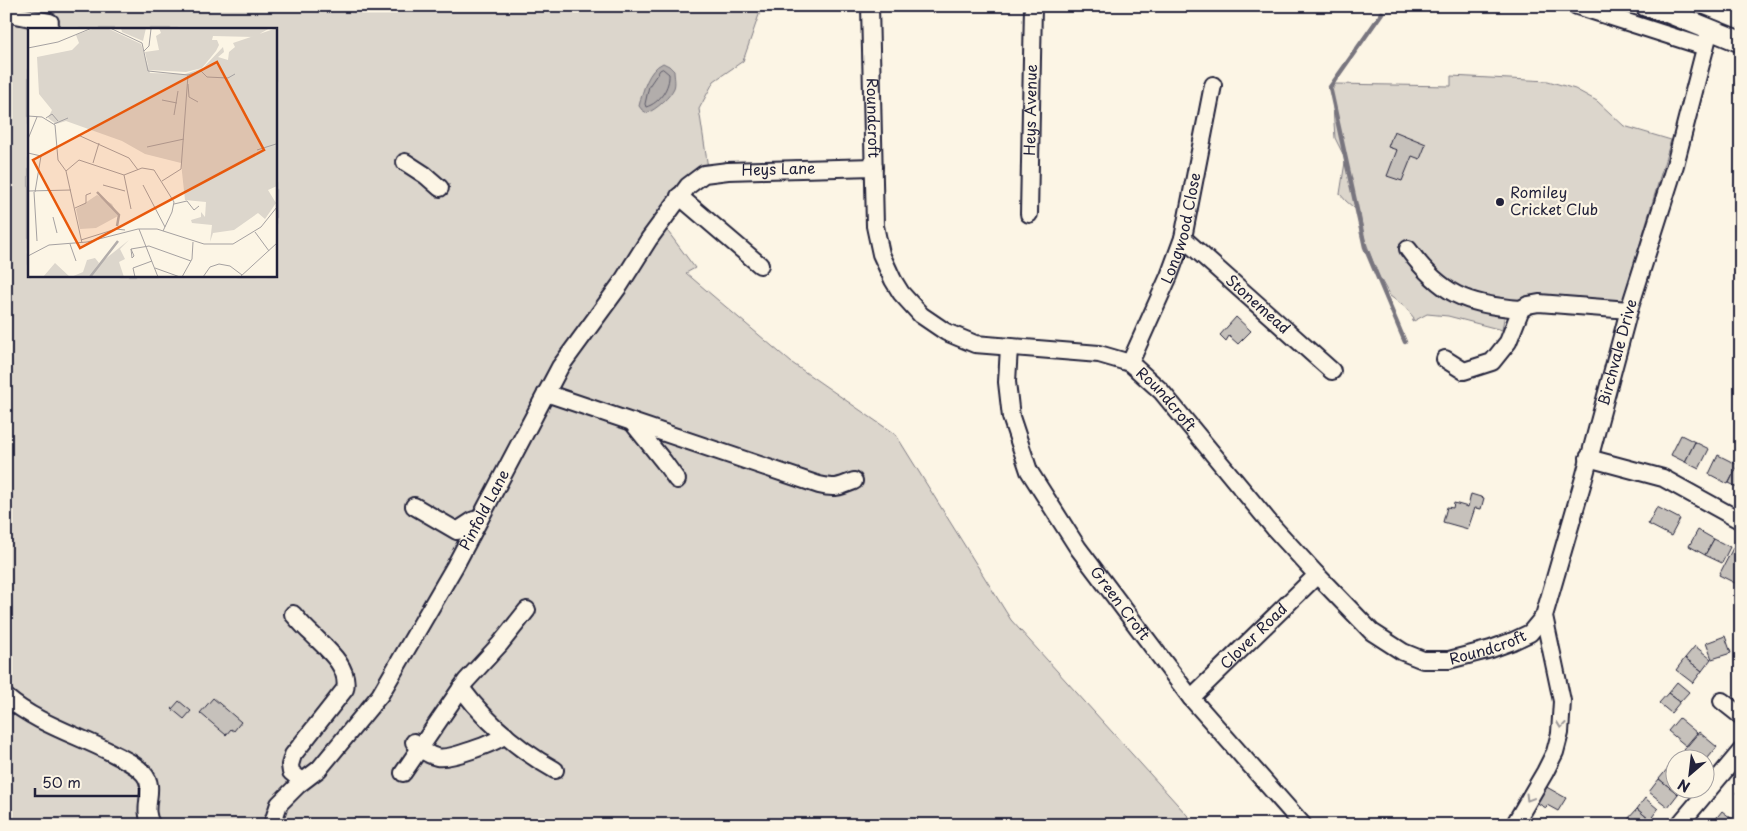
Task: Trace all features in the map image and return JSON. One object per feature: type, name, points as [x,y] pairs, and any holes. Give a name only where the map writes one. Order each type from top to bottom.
[{"type":"main road","points":[[1646,6],[1708,38],[1741,42]]},
{"type":"street","name":"Roundcroft","points":[[870,6],[875,226],[886,268],[901,292],[921,314],[946,332],[975,344],[1099,354],[1130,363],[1161,391],[1274,528],[1317,575],[1372,632],[1403,652],[1423,660],[1449,660],[1498,647],[1530,633],[1544,616]]},
{"type":"street","name":"Heys Avenue","points":[[1029,214],[1033,6]]},
{"type":"street","points":[[1577,6],[1708,38]]},
{"type":"street","points":[[6,13],[50,22]]},
{"type":"street","name":"Birchvale Drive","points":[[1514,825],[1555,752],[1560,733],[1562,700],[1544,616],[1629,310],[1675,165],[1708,38]]},
{"type":"street","name":"Longwood Close","points":[[1130,363],[1169,276],[1183,238],[1213,86]]},
{"type":"street","points":[[405,162],[440,188]]},
{"type":"street","name":"Heys Lane","points":[[684,191],[704,174],[728,170],[874,167]]},
{"type":"street","points":[[684,191],[760,265]]},
{"type":"street","name":"Pinfold Lane","points":[[272,825],[278,804],[302,781],[319,769],[380,695],[455,566],[560,367],[620,285],[649,239],[684,191]]},
{"type":"street","name":"Stonemead","points":[[1183,238],[1332,372]]},
{"type":"street","points":[[1408,249],[1420,265],[1449,291],[1466,300],[1521,309],[1528,305],[1540,303],[1629,310]]},
{"type":"street","points":[[1445,359],[1464,371],[1492,362],[1508,342],[1521,309]]},
{"type":"street","name":"Green Croft","points":[[1009,347],[1007,382],[1011,417],[1029,470],[1078,548],[1191,698],[1303,825]]},
{"type":"street","points":[[546,393],[830,488],[838,488],[854,481]]},
{"type":"street","points":[[632,422],[677,480]]},
{"type":"street","points":[[1588,458],[1663,478],[1741,521]]},
{"type":"street","points":[[414,506],[457,531],[474,520],[479,520]]},
{"type":"street","name":"Clover Road","points":[[1191,698],[1317,575]]},
{"type":"street","points":[[403,773],[417,745],[461,688],[527,610]]},
{"type":"street","points":[[293,614],[331,653],[340,666],[346,682],[344,689],[293,756],[290,765],[291,772],[302,781]]},
{"type":"street","points":[[461,688],[476,708],[529,756],[556,770]]},
{"type":"street","points":[[6,697],[32,716],[95,744],[129,762],[143,772],[150,784],[146,815],[152,825]]},
{"type":"street","points":[[1722,701],[1741,716]]},
{"type":"street","points":[[417,745],[436,757],[443,757],[482,747],[499,740],[505,735]]},
{"type":"street","points":[[1679,825],[1741,751]]},
{"type":"shaded area","points":[[6,6],[762,6],[743,61],[714,81],[699,109],[708,168],[663,225],[695,268],[686,273],[792,363],[896,435],[1011,620],[1196,825],[6,825]]},
{"type":"shaded area","name":"Romiley Cricket Club","points":[[1451,76],[1548,81],[1575,89],[1597,101],[1624,126],[1671,140],[1622,304],[1505,313],[1502,330],[1448,316],[1427,314],[1412,322],[1414,318],[1405,307],[1390,296],[1377,273],[1364,237],[1360,213],[1340,194],[1345,162],[1335,138],[1332,91],[1335,84],[1451,86]]},
{"type":"water","points":[[663,63],[674,71],[674,88],[663,102],[647,113],[639,106],[642,94],[653,70]]},
{"type":"building","points":[[1394,131],[1426,144],[1420,159],[1412,156],[1402,181],[1387,176],[1397,150],[1388,147]]},
{"type":"building","points":[[1236,317],[1251,331],[1238,344],[1229,336],[1226,341],[1220,335]]},
{"type":"building","points":[[1681,435],[1695,442],[1685,462],[1671,455]]},
{"type":"building","points":[[1695,442],[1709,449],[1699,469],[1685,462]]},
{"type":"building","points":[[1718,455],[1738,465],[1728,484],[1709,474]]},
{"type":"building","points":[[1738,465],[1741,467],[1741,489],[1729,483]]},
{"type":"building","points":[[1471,494],[1484,498],[1481,509],[1475,508],[1468,529],[1443,522],[1447,507],[1453,508],[1454,503],[1468,507]]},
{"type":"building","points":[[1657,507],[1680,519],[1671,536],[1648,524]]},
{"type":"building","points":[[1698,530],[1714,539],[1705,555],[1689,546]]},
{"type":"building","points":[[1714,539],[1730,547],[1722,563],[1705,555]]},
{"type":"building","points":[[1733,548],[1741,552],[1741,586],[1719,575]]},
{"type":"building","points":[[1725,636],[1731,653],[1712,659],[1706,643]]},
{"type":"building","points":[[1695,646],[1711,659],[1702,671],[1685,658]]},
{"type":"building","points":[[1685,658],[1702,671],[1693,683],[1676,670]]},
{"type":"building","points":[[1677,682],[1689,692],[1680,702],[1668,693]]},
{"type":"building","points":[[1668,693],[1680,702],[1671,713],[1659,703]]},
{"type":"building","points":[[213,698],[241,722],[234,731],[231,729],[226,735],[200,713]]},
{"type":"building","points":[[179,701],[191,711],[184,719],[172,709]]},
{"type":"building","points":[[1679,718],[1697,733],[1686,746],[1668,731]]},
{"type":"building","points":[[1699,732],[1717,747],[1714,751],[1714,748],[1686,748]]},
{"type":"building","points":[[1664,773],[1664,783],[1659,779]]},
{"type":"building","points":[[1659,779],[1664,783],[1664,798],[1675,798],[1668,807],[1649,792]]},
{"type":"building","points":[[1543,785],[1566,798],[1558,811],[1547,805],[1546,808],[1534,801]]},
{"type":"building","points":[[1741,787],[1741,797],[1736,793]]},
{"type":"building","points":[[1645,798],[1658,809],[1650,820],[1637,809]]},
{"type":"building","points":[[1637,809],[1650,820],[1646,825],[1635,825],[1628,819]]},
{"type":"building","points":[[1722,811],[1736,822],[1734,825],[1718,825],[1714,821]]},
{"type":"waterway","points":[[1382,13],[1330,87],[1365,247],[1405,342]]},
{"type":"place","name":"Romiley Cricket Club","points":[[1500,202]]}]
